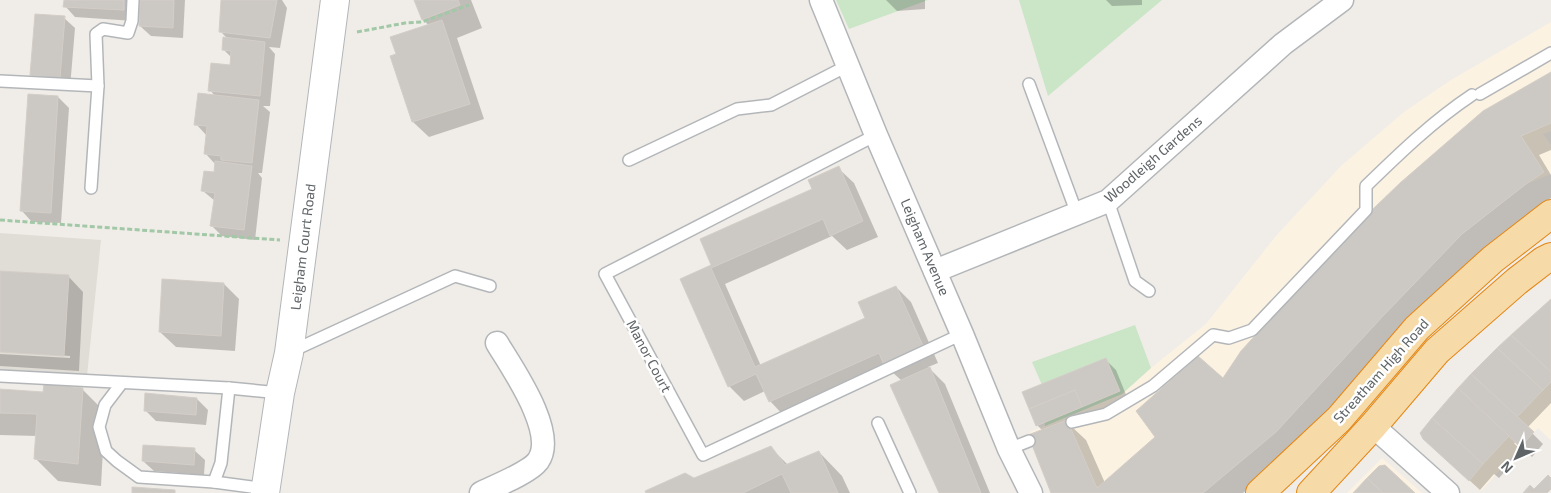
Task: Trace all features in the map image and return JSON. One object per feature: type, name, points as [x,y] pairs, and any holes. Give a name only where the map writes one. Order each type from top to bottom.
[{"type":"highway","name":"Streatham High Road","points":[[1260,493],[1339,419],[1417,328],[1493,259],[1551,214]]},
{"type":"highway","name":"Streatham High Road","points":[[1311,493],[1373,426],[1437,351],[1517,281],[1551,257]]},
{"type":"street","name":"Leigham Court Road","points":[[266,491],[280,393],[289,353],[335,0]]},
{"type":"street","name":"Leigham Avenue","points":[[821,0],[962,334],[1019,445],[1031,493]]},
{"type":"street","name":"Woodleigh Gardens","points":[[935,271],[1108,201],[1283,44],[1342,0]]},
{"type":"street","points":[[481,493],[526,471],[537,462],[543,451],[544,444],[543,434],[532,404],[497,342]]},
{"type":"street","points":[[1373,426],[1448,493]]},
{"type":"lane","points":[[91,188],[98,86],[96,34],[103,29],[128,33],[132,22],[133,0]]},
{"type":"lane","points":[[1072,422],[1106,414],[1153,386],[1213,335],[1229,338],[1252,330],[1366,210],[1366,186],[1418,136],[1453,108],[1551,53]]},
{"type":"lane","points":[[630,160],[737,110],[771,105],[849,65]]},
{"type":"lane","points":[[0,81],[98,86]]},
{"type":"lane","points":[[1029,84],[1077,214]]},
{"type":"lane","name":"Manor Court","points":[[876,134],[605,274],[703,455],[962,334]]},
{"type":"lane","points":[[1108,201],[1135,281],[1149,291]]},
{"type":"lane","points":[[289,353],[455,276],[490,286]]},
{"type":"lane","points":[[0,376],[121,384],[229,388],[280,393]]},
{"type":"lane","points":[[121,384],[105,405],[99,427],[106,450],[117,462],[139,477],[214,482],[266,491]]},
{"type":"lane","points":[[214,482],[221,463],[229,388]]},
{"type":"lane","points":[[878,422],[910,493]]},
{"type":"path","points":[[354,34],[360,31],[422,22],[469,5]]},
{"type":"path","points":[[0,220],[286,241]]},
{"type":"shaded area","points":[[1551,22],[1551,131],[1543,134],[1551,145],[1551,174],[1526,184],[1462,234],[1276,432],[1203,493],[1052,493],[1030,432],[1122,394],[1206,324],[1276,236],[1341,166],[1404,112],[1451,80]]},
{"type":"shaded area","points":[[0,233],[101,240],[87,376],[0,371]]},
{"type":"shaded area","points":[[1551,299],[1551,440],[1538,428],[1481,491],[1423,439],[1458,388],[1511,335]]},
{"type":"shaded area","points":[[1382,458],[1422,493],[1347,493]]},
{"type":"green space","points":[[836,0],[928,0],[849,29]]},
{"type":"green space","points":[[1019,0],[1162,0],[1048,96]]},
{"type":"green space","points":[[1135,325],[1151,368],[1122,394],[1045,426],[1042,385],[1032,362]]},
{"type":"building","points":[[64,0],[124,0],[124,10],[63,7]]},
{"type":"building","points":[[140,0],[174,0],[173,28],[139,26]]},
{"type":"building","points":[[221,0],[277,0],[270,38],[219,32]]},
{"type":"building","points":[[414,0],[458,0],[460,5],[422,20]]},
{"type":"building","points":[[35,14],[65,16],[60,78],[30,75]]},
{"type":"building","points":[[442,20],[470,104],[412,122],[390,56],[396,54],[390,37]]},
{"type":"building","points":[[223,37],[265,42],[260,96],[208,91],[211,63],[230,65],[231,51],[222,50]]},
{"type":"building","points":[[1551,72],[1551,123],[1521,136],[1544,172],[1462,234],[1276,432],[1203,493],[1051,493],[1028,435],[1067,420],[1097,488],[1155,437],[1136,411],[1198,356],[1223,378],[1241,351],[1350,231],[1400,183],[1483,111]]},
{"type":"building","points":[[198,93],[259,100],[252,163],[221,160],[221,156],[204,154],[207,126],[194,125]]},
{"type":"building","points":[[28,94],[58,96],[51,213],[20,211]]},
{"type":"building","points":[[215,161],[252,166],[244,230],[210,226],[215,193],[201,191],[204,171],[214,172]]},
{"type":"building","points":[[839,166],[863,221],[830,236],[823,219],[711,268],[755,367],[865,318],[858,302],[896,286],[924,348],[884,365],[879,353],[769,402],[756,374],[728,387],[680,279],[711,265],[700,239],[812,189],[808,180]]},
{"type":"building","points":[[0,271],[69,275],[64,356],[0,352]]},
{"type":"building","points":[[162,279],[224,283],[221,336],[159,332]]},
{"type":"building","points":[[1551,299],[1551,372],[1511,335]]},
{"type":"building","points":[[1511,335],[1551,372],[1551,382],[1543,390],[1497,348]]},
{"type":"building","points":[[1497,348],[1543,390],[1517,417],[1471,374]]},
{"type":"building","points":[[1106,358],[1120,391],[1082,407],[1075,390],[1029,409],[1022,392]]},
{"type":"building","points":[[930,367],[981,493],[939,493],[890,385]]},
{"type":"building","points":[[1471,374],[1534,432],[1520,447],[1458,388]]},
{"type":"building","points":[[44,384],[83,388],[78,464],[34,459],[37,414],[0,413],[0,389],[43,392]]},
{"type":"building","points":[[1458,388],[1509,436],[1483,464],[1432,418]]},
{"type":"building","points":[[1075,390],[1082,407],[1036,426],[1029,409]]},
{"type":"building","points":[[145,393],[197,398],[196,415],[144,411]]},
{"type":"building","points":[[1432,418],[1483,464],[1469,481],[1423,439],[1420,433]]},
{"type":"building","points":[[143,445],[195,448],[194,465],[142,461]]},
{"type":"building","points":[[771,446],[785,465],[819,451],[838,493],[791,493],[782,474],[743,493],[646,493],[645,491],[685,473],[694,478]]},
{"type":"building","points":[[1385,465],[1415,493],[1383,493],[1367,478],[1379,466]]},
{"type":"building","points":[[1548,475],[1551,478],[1551,489],[1547,493],[1523,493],[1530,485],[1534,489]]},
{"type":"building","points":[[1367,478],[1383,493],[1353,493]]},
{"type":"building","points":[[132,487],[175,490],[175,493],[132,493]]}]
